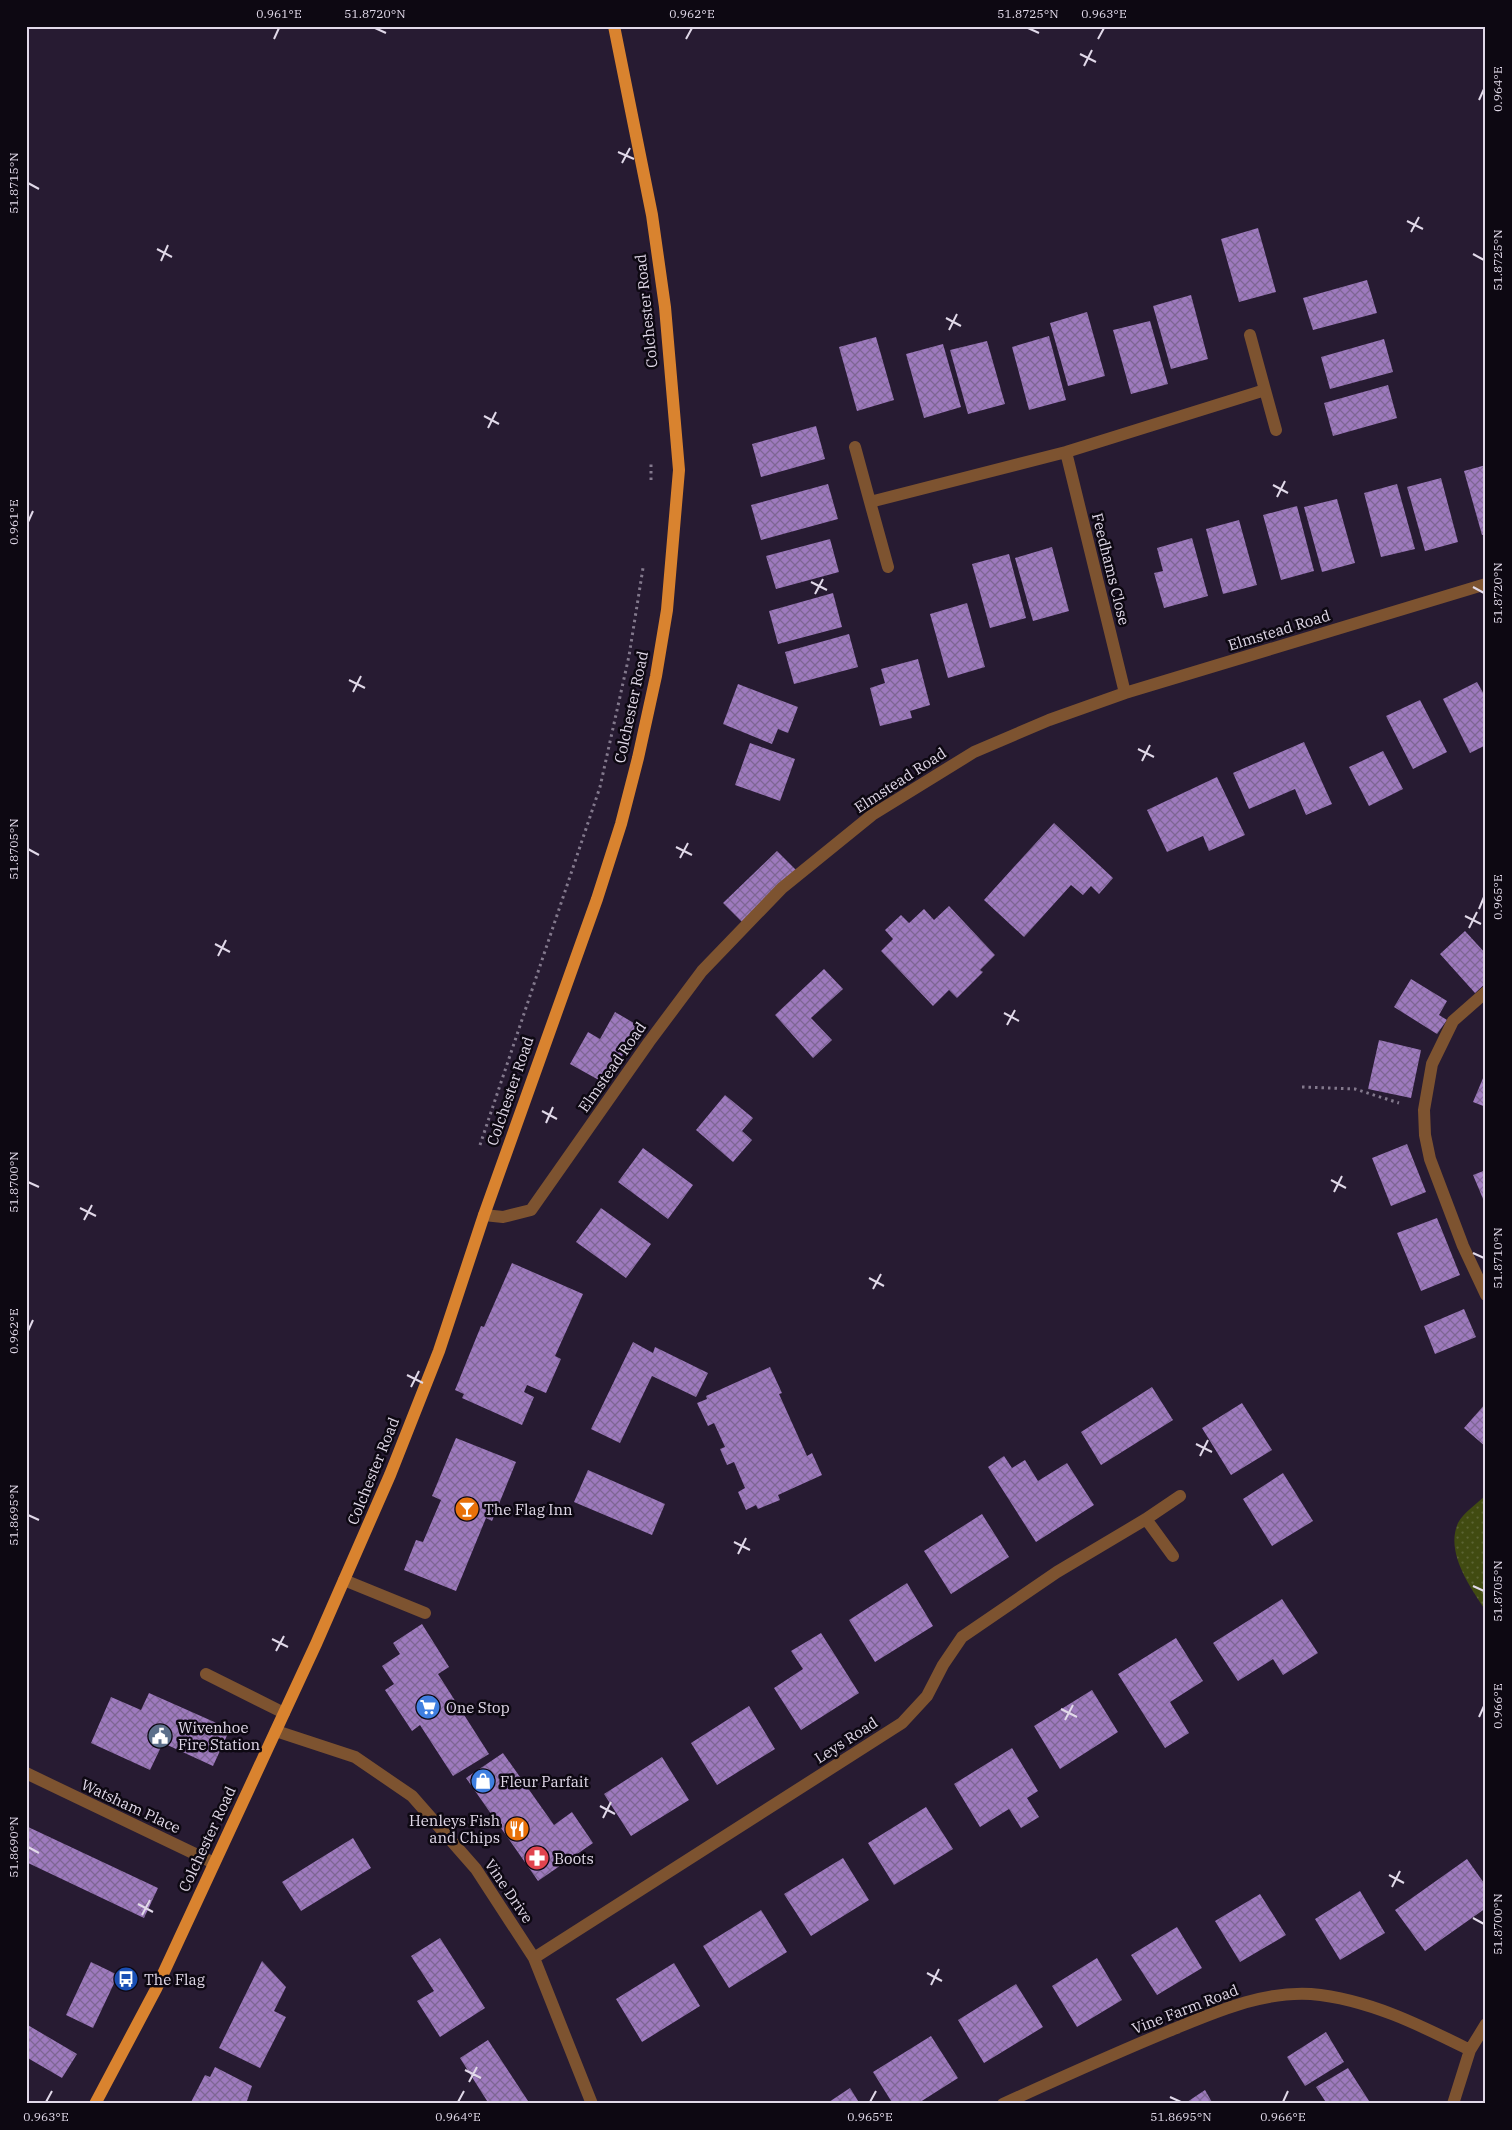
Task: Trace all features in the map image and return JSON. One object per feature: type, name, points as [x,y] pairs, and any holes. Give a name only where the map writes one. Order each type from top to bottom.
[{"type":"main road","name":"Colchester Road","points":[[95,2104],[156,1989],[284,1713],[390,1475],[438,1351],[484,1215],[597,899],[621,824],[656,676],[673,552],[679,470],[665,307],[652,215],[614,26]]},
{"type":"street","points":[[1250,335],[1276,430]]},
{"type":"street","points":[[870,502],[1066,452],[1265,390]]},
{"type":"street","points":[[855,447],[888,567]]},
{"type":"street","name":"Feedhams Close","points":[[1066,452],[1125,693]]},
{"type":"street","name":"Elmstead Road","points":[[484,1215],[502,1217],[531,1210],[649,1042],[702,971],[742,928],[804,870],[872,815],[974,752],[1049,720],[1125,693],[1486,584]]},
{"type":"street","points":[[1486,992],[1453,1021],[1432,1064],[1424,1110],[1425,1135],[1430,1159],[1463,1246],[1486,1295]]},
{"type":"street","name":"Leys Road","points":[[534,1958],[902,1723],[927,1696],[943,1665],[962,1637],[1057,1572],[1146,1519],[1180,1496]]},
{"type":"street","points":[[1146,1519],[1173,1556]]},
{"type":"street","points":[[344,1580],[425,1613]]},
{"type":"street","points":[[206,1674],[284,1713]]},
{"type":"street","name":"Vine Drive","points":[[276,1730],[354,1757],[412,1796],[476,1869],[534,1958],[592,2104]]},
{"type":"street","name":"Watsham Place","points":[[31,1776],[214,1863]]},
{"type":"street","name":"Vine Farm Road","points":[[1003,2104],[1124,2050],[1228,2008],[1261,1998],[1310,1994],[1366,2004],[1427,2028],[1470,2050]]},
{"type":"street","points":[[1453,2104],[1470,2050],[1486,2024]]},
{"type":"path","points":[[650,488],[651,460]]},
{"type":"path","points":[[477,1152],[600,787],[629,656],[644,563]]},
{"type":"path","points":[[1302,1087],[1355,1089],[1424,1110]]},
{"type":"green space","points":[[1486,1495],[1486,1611],[1461,1569],[1455,1546],[1455,1534],[1460,1519]]},
{"type":"building","points":[[1258,228],[1276,292],[1239,302],[1221,239]]},
{"type":"building","points":[[1367,280],[1377,313],[1313,330],[1303,298]]},
{"type":"building","points":[[1191,295],[1208,359],[1171,369],[1153,306]]},
{"type":"building","points":[[1087,312],[1105,376],[1068,386],[1050,323]]},
{"type":"building","points":[[1150,321],[1168,384],[1131,394],[1113,330]]},
{"type":"building","points":[[1049,336],[1066,400],[1029,410],[1012,347]]},
{"type":"building","points":[[876,337],[894,400],[857,411],[839,347]]},
{"type":"building","points":[[1384,339],[1393,372],[1330,389],[1321,357]]},
{"type":"building","points":[[987,341],[1005,404],[968,414],[950,350]]},
{"type":"building","points":[[943,344],[961,407],[924,418],[906,354]]},
{"type":"building","points":[[1388,385],[1397,418],[1333,436],[1324,403]]},
{"type":"building","points":[[816,426],[825,459],[761,477],[752,444]]},
{"type":"building","points":[[1486,465],[1486,534],[1482,535],[1464,471]]},
{"type":"building","points":[[1441,478],[1458,542],[1425,551],[1407,487]]},
{"type":"building","points":[[828,484],[838,519],[761,540],[751,505]]},
{"type":"building","points":[[1397,484],[1415,549],[1381,557],[1364,493]]},
{"type":"building","points":[[1337,499],[1355,563],[1322,572],[1304,507]]},
{"type":"building","points":[[1297,506],[1314,571],[1281,580],[1263,515]]},
{"type":"building","points":[[1239,520],[1257,585],[1223,594],[1206,529]]},
{"type":"building","points":[[1192,538],[1208,596],[1164,608],[1154,573],[1163,571],[1157,548]]},
{"type":"building","points":[[830,539],[839,572],[776,589],[766,556]]},
{"type":"building","points":[[1052,547],[1069,611],[1033,621],[1015,558]]},
{"type":"building","points":[[1009,554],[1026,618],[990,628],[972,564]]},
{"type":"building","points":[[833,593],[842,627],[778,644],[769,611]]},
{"type":"building","points":[[967,603],[985,667],[948,678],[930,614]]},
{"type":"building","points":[[849,634],[858,667],[794,684],[785,652]]},
{"type":"building","points":[[918,659],[930,705],[910,711],[912,718],[880,726],[870,688],[885,683],[881,669]]},
{"type":"building","points":[[1477,682],[1486,698],[1486,745],[1470,753],[1443,699]]},
{"type":"building","points":[[738,684],[798,707],[788,733],[778,729],[772,744],[723,724]]},
{"type":"building","points":[[1420,700],[1447,752],[1413,769],[1386,716]]},
{"type":"building","points":[[1304,742],[1332,804],[1306,815],[1295,789],[1249,809],[1233,773]]},
{"type":"building","points":[[750,743],[795,759],[780,801],[735,785]]},
{"type":"building","points":[[1383,751],[1403,789],[1369,806],[1349,767]]},
{"type":"building","points":[[1217,777],[1245,835],[1209,851],[1203,836],[1167,852],[1147,810]]},
{"type":"building","points":[[1054,823],[1113,878],[1099,894],[1091,886],[1083,895],[1071,885],[1024,937],[984,900]]},
{"type":"building","points":[[777,851],[797,871],[743,923],[723,903]]},
{"type":"building","points":[[949,906],[995,955],[980,970],[983,972],[957,998],[949,990],[933,1006],[881,951],[893,939],[885,930],[901,915],[909,923],[924,909],[934,920]]},
{"type":"building","points":[[1465,931],[1486,954],[1486,971],[1483,974],[1486,983],[1475,993],[1440,954]]},
{"type":"building","points":[[824,969],[843,989],[811,1018],[832,1040],[813,1058],[775,1015]]},
{"type":"building","points":[[1411,979],[1447,1001],[1439,1015],[1447,1020],[1437,1034],[1394,1007]]},
{"type":"building","points":[[615,1012],[639,1026],[606,1084],[570,1064],[588,1032],[600,1039]]},
{"type":"building","points":[[1379,1040],[1421,1050],[1411,1098],[1368,1089]]},
{"type":"building","points":[[1486,1071],[1486,1107],[1473,1102]]},
{"type":"building","points":[[725,1095],[753,1118],[742,1131],[752,1140],[733,1162],[696,1130]]},
{"type":"building","points":[[1407,1144],[1426,1192],[1391,1206],[1372,1158]]},
{"type":"building","points":[[643,1148],[693,1185],[668,1219],[618,1182]]},
{"type":"building","points":[[1486,1170],[1486,1206],[1473,1175]]},
{"type":"building","points":[[601,1208],[651,1244],[626,1278],[576,1242]]},
{"type":"building","points":[[1437,1218],[1460,1275],[1421,1291],[1397,1233]]},
{"type":"building","points":[[512,1263],[583,1294],[555,1356],[561,1359],[546,1393],[527,1385],[524,1392],[534,1397],[522,1425],[462,1398],[464,1394],[455,1390],[481,1326],[484,1327]]},
{"type":"building","points":[[1464,1309],[1476,1337],[1435,1354],[1424,1326]]},
{"type":"building","points":[[633,1342],[653,1353],[655,1347],[708,1373],[696,1397],[652,1376],[620,1443],[591,1429]]},
{"type":"building","points":[[770,1367],[782,1393],[779,1394],[807,1456],[812,1453],[822,1475],[778,1495],[780,1500],[758,1509],[756,1505],[746,1510],[738,1492],[745,1488],[734,1462],[727,1465],[720,1449],[725,1447],[714,1423],[708,1426],[697,1403],[707,1399],[706,1396]]},
{"type":"building","points":[[1152,1387],[1173,1420],[1101,1465],[1081,1432]]},
{"type":"building","points":[[1242,1403],[1272,1450],[1231,1475],[1202,1428]]},
{"type":"building","points":[[1486,1403],[1486,1447],[1464,1428]]},
{"type":"building","name":"The Flag Inn","points":[[456,1438],[516,1462],[492,1521],[486,1518],[456,1591],[404,1570],[416,1540],[423,1542],[441,1500],[432,1496]]},
{"type":"building","points":[[1004,1456],[1012,1468],[1025,1460],[1038,1481],[1067,1463],[1094,1505],[1036,1542],[988,1467]]},
{"type":"building","points":[[588,1470],[665,1504],[652,1535],[574,1502]]},
{"type":"building","points":[[1283,1473],[1313,1521],[1272,1546],[1243,1499]]},
{"type":"building","points":[[982,1514],[1009,1557],[951,1594],[924,1551]]},
{"type":"building","points":[[907,1583],[933,1626],[875,1662],[849,1620]]},
{"type":"building","points":[[1282,1599],[1318,1653],[1283,1675],[1273,1659],[1238,1681],[1213,1643]]},
{"type":"building","name":"One Stop","points":[[422,1624],[449,1667],[438,1674],[489,1754],[453,1776],[420,1725],[412,1731],[385,1690],[394,1684],[382,1666],[400,1654],[393,1643]]},
{"type":"building","points":[[821,1633],[859,1693],[801,1730],[774,1688],[803,1669],[791,1651]]},
{"type":"building","points":[[1176,1638],[1203,1681],[1170,1702],[1189,1733],[1165,1748],[1118,1674]]},
{"type":"building","points":[[1092,1690],[1118,1732],[1060,1769],[1034,1726]]},
{"type":"building","name":"Wivenhoe Fire Station","points":[[149,1693],[230,1729],[213,1766],[163,1743],[150,1770],[91,1743],[111,1697],[141,1710]]},
{"type":"building","points":[[749,1706],[775,1749],[717,1785],[691,1743]]},
{"type":"building","points":[[1012,1748],[1038,1791],[1027,1798],[1039,1817],[1021,1828],[1009,1809],[980,1827],[954,1784]]},
{"type":"building","points":[[503,1753],[554,1825],[572,1812],[593,1843],[538,1881],[466,1778]]},
{"type":"building","points":[[662,1757],[689,1800],[631,1836],[604,1794]]},
{"type":"building","points":[[926,1807],[953,1849],[894,1885],[868,1843]]},
{"type":"building","points":[[26,1826],[158,1888],[144,1918],[26,1862]]},
{"type":"building","points":[[353,1838],[371,1868],[301,1911],[282,1882]]},
{"type":"building","points":[[843,1858],[869,1900],[811,1936],[784,1894]]},
{"type":"building","points":[[1467,1859],[1486,1886],[1486,1908],[1425,1951],[1395,1910]]},
{"type":"building","points":[[1360,1891],[1385,1933],[1340,1960],[1315,1919]]},
{"type":"building","points":[[1260,1894],[1286,1935],[1240,1962],[1215,1921]]},
{"type":"building","points":[[761,1910],[787,1952],[729,1988],[703,1946]]},
{"type":"building","points":[[1177,1927],[1202,1968],[1157,1995],[1131,1955]]},
{"type":"building","points":[[440,1938],[485,2008],[440,2037],[417,2001],[434,1991],[411,1956]]},
{"type":"building","points":[[1097,1958],[1122,2000],[1077,2027],[1052,1986]]},
{"type":"building","points":[[262,1961],[286,1987],[274,2011],[286,2017],[260,2068],[219,2048]]},
{"type":"building","points":[[91,1962],[118,1975],[93,2028],[66,2015]]},
{"type":"building","points":[[674,1963],[700,2006],[642,2042],[616,1999]]},
{"type":"building","points":[[1016,1984],[1043,2027],[984,2063],[958,2020]]},
{"type":"building","points":[[26,2024],[77,2054],[62,2078],[26,2057]]},
{"type":"building","points":[[1326,2032],[1344,2062],[1305,2086],[1287,2057]]},
{"type":"building","points":[[931,2036],[958,2078],[917,2104],[893,2104],[873,2072]]},
{"type":"building","points":[[488,2040],[530,2104],[489,2104],[460,2058]]},
{"type":"building","points":[[215,2067],[252,2086],[246,2104],[190,2104],[205,2075],[210,2077]]},
{"type":"building","points":[[1348,2068],[1371,2104],[1327,2104],[1316,2087]]},
{"type":"building","points":[[850,2088],[860,2104],[826,2104]]},
{"type":"building","points":[[1205,2090],[1213,2104],[1184,2104]]},
{"type":"place","name":"The Flag Inn","points":[[467,1509]]},
{"type":"place","name":"One Stop","points":[[428,1707]]},
{"type":"place","name":"Wivenhoe Fire Station","points":[[160,1736]]},
{"type":"place","name":"Fleur Parfait","points":[[483,1781]]},
{"type":"place","name":"Henleys Fish and Chips","points":[[517,1829]]},
{"type":"place","name":"Boots","points":[[537,1858]]},
{"type":"place","name":"The Flag","points":[[126,1979]]}]
